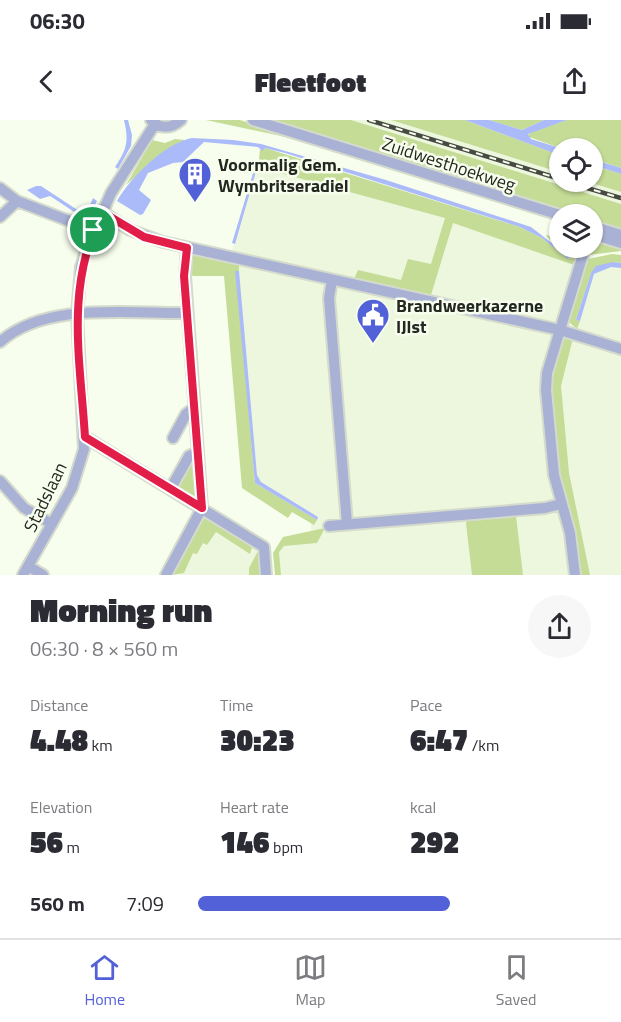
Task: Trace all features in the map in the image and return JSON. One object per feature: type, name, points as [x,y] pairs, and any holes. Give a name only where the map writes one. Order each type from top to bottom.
[{"type":"street","points":[[153,122],[168,127],[181,120]]},
{"type":"street","name":"Zuidwesthoekweg","points":[[253,120],[549,212]]},
{"type":"street","name":"Stadslaan","points":[[25,571],[78,472],[85,437],[77,314],[81,267],[93,230],[153,122]]},
{"type":"street","points":[[0,188],[17,201],[93,230]]},
{"type":"street","points":[[0,217],[17,201]]},
{"type":"street","name":"Zuidwesthoekweg","points":[[530,208],[549,217]]},
{"type":"street","points":[[102,212],[144,237],[560,330],[621,349]]},
{"type":"street","points":[[603,229],[621,235]]},
{"type":"street","points":[[603,237],[621,243]]},
{"type":"street","points":[[166,575],[202,508],[184,263],[187,248]]},
{"type":"street","points":[[575,575],[570,533],[554,476],[546,390],[547,373],[582,258]]},
{"type":"street","points":[[332,280],[329,298],[347,524]]},
{"type":"street","points":[[0,342],[25,325],[50,316],[188,313]]},
{"type":"street","points":[[173,438],[186,414],[194,408]]},
{"type":"street","points":[[85,437],[264,547],[266,575]]},
{"type":"street","points":[[171,488],[189,456],[198,452]]},
{"type":"street","points":[[0,481],[24,508],[52,524]]},
{"type":"street","points":[[329,526],[545,508],[561,504]]},
{"type":"street","points":[[25,571],[43,575]]},
{"type":"shaded area","points":[[351,120],[391,120],[431,132],[549,169],[549,182]]},
{"type":"shaded area","points":[[263,146],[549,252],[549,258],[565,258],[598,268],[621,266],[621,575],[278,575],[276,554],[284,541],[311,537],[311,516],[258,482],[226,272]]},
{"type":"shaded area","points":[[603,187],[621,192],[621,204],[582,192],[603,192]]},
{"type":"shaded area","points":[[203,517],[259,549],[249,568],[249,575],[171,575]]},
{"type":"green space","points":[[206,120],[240,120],[309,142]]},
{"type":"green space","points":[[269,120],[351,120],[549,182],[549,192],[582,192],[621,204],[621,232],[603,226],[603,204],[549,204],[549,208]]},
{"type":"green space","points":[[391,120],[465,120],[549,151],[549,169]]},
{"type":"green space","points":[[489,120],[544,120],[522,130]]},
{"type":"green space","points":[[567,120],[621,120],[621,168],[603,162],[603,138],[549,138],[549,144],[529,137],[529,133]]},
{"type":"green space","points":[[175,139],[185,140],[167,150],[126,185],[152,140],[165,143]]},
{"type":"green space","points":[[265,148],[520,227],[549,243],[549,256],[453,223],[431,295],[354,279],[358,270],[401,280],[408,259],[431,264],[445,218],[258,167],[260,150]]},
{"type":"green space","points":[[603,168],[621,174],[621,192],[603,187]]},
{"type":"green space","points":[[603,241],[621,245],[621,251],[603,253]]},
{"type":"green space","points":[[193,254],[239,263],[239,271],[236,271],[255,483],[317,520],[314,525],[292,512],[288,518],[242,488],[224,276],[193,276],[190,273]]},
{"type":"green space","points":[[621,255],[621,263],[613,262],[591,273],[576,320],[580,321],[577,329],[569,322],[588,259],[603,258],[603,256]]},
{"type":"green space","points":[[554,258],[574,258],[576,260],[574,265]]},
{"type":"green space","points":[[564,337],[573,338],[561,386],[569,473],[590,575],[580,575],[561,496],[551,384]]},
{"type":"green space","points":[[192,459],[195,495],[192,497],[174,485]]},
{"type":"green space","points":[[206,516],[253,544],[250,554],[216,532],[207,545],[203,543],[197,554],[193,553],[184,573],[171,575],[203,517]]},
{"type":"green space","points":[[516,516],[523,575],[472,575],[466,523],[468,519]]},
{"type":"green space","points":[[325,528],[317,543],[284,546],[279,552],[281,575],[275,575],[273,553],[283,537]]},
{"type":"green space","points":[[259,549],[261,575],[249,575],[249,568]]},
{"type":"water","points":[[124,120],[128,120],[132,135],[131,146],[118,169],[115,167],[126,145]]},
{"type":"water","points":[[465,120],[489,120],[522,130],[544,120],[567,120],[528,134],[531,139],[549,145],[549,151]]},
{"type":"water","points":[[192,138],[261,144],[386,180],[531,227],[549,241],[549,244],[520,227],[285,153],[265,148],[262,151],[258,147],[204,142],[183,162],[173,163],[148,173],[139,190],[151,200],[143,214],[140,215],[117,201],[139,172],[160,154]]},
{"type":"water","points":[[257,160],[259,161],[235,244],[232,243]]},
{"type":"water","points":[[603,162],[621,168],[621,174],[603,168]]},
{"type":"water","points":[[41,186],[82,213],[87,212],[93,198],[97,201],[89,215],[82,217],[50,196],[40,199],[27,190]]},
{"type":"water","points":[[613,262],[621,263],[621,268],[611,267],[594,274],[580,321],[576,320],[591,273],[596,266]]},
{"type":"water","points":[[235,271],[239,271],[257,475],[261,482],[318,517],[317,520],[255,483]]},
{"type":"railway","points":[[369,120],[549,176]]},
{"type":"railway","points":[[601,192],[621,198]]},
{"type":"place","name":"Voormalig Gem. Wymbritseradiel","points":[[195,203]]},
{"type":"place","name":"Brandweerkazerne IJlst","points":[[373,344]]},
{"type":"route","points":[[102,212],[144,237],[187,248],[184,276],[202,508],[85,437],[77,350],[77,314],[81,267],[93,230],[102,212]]}]
